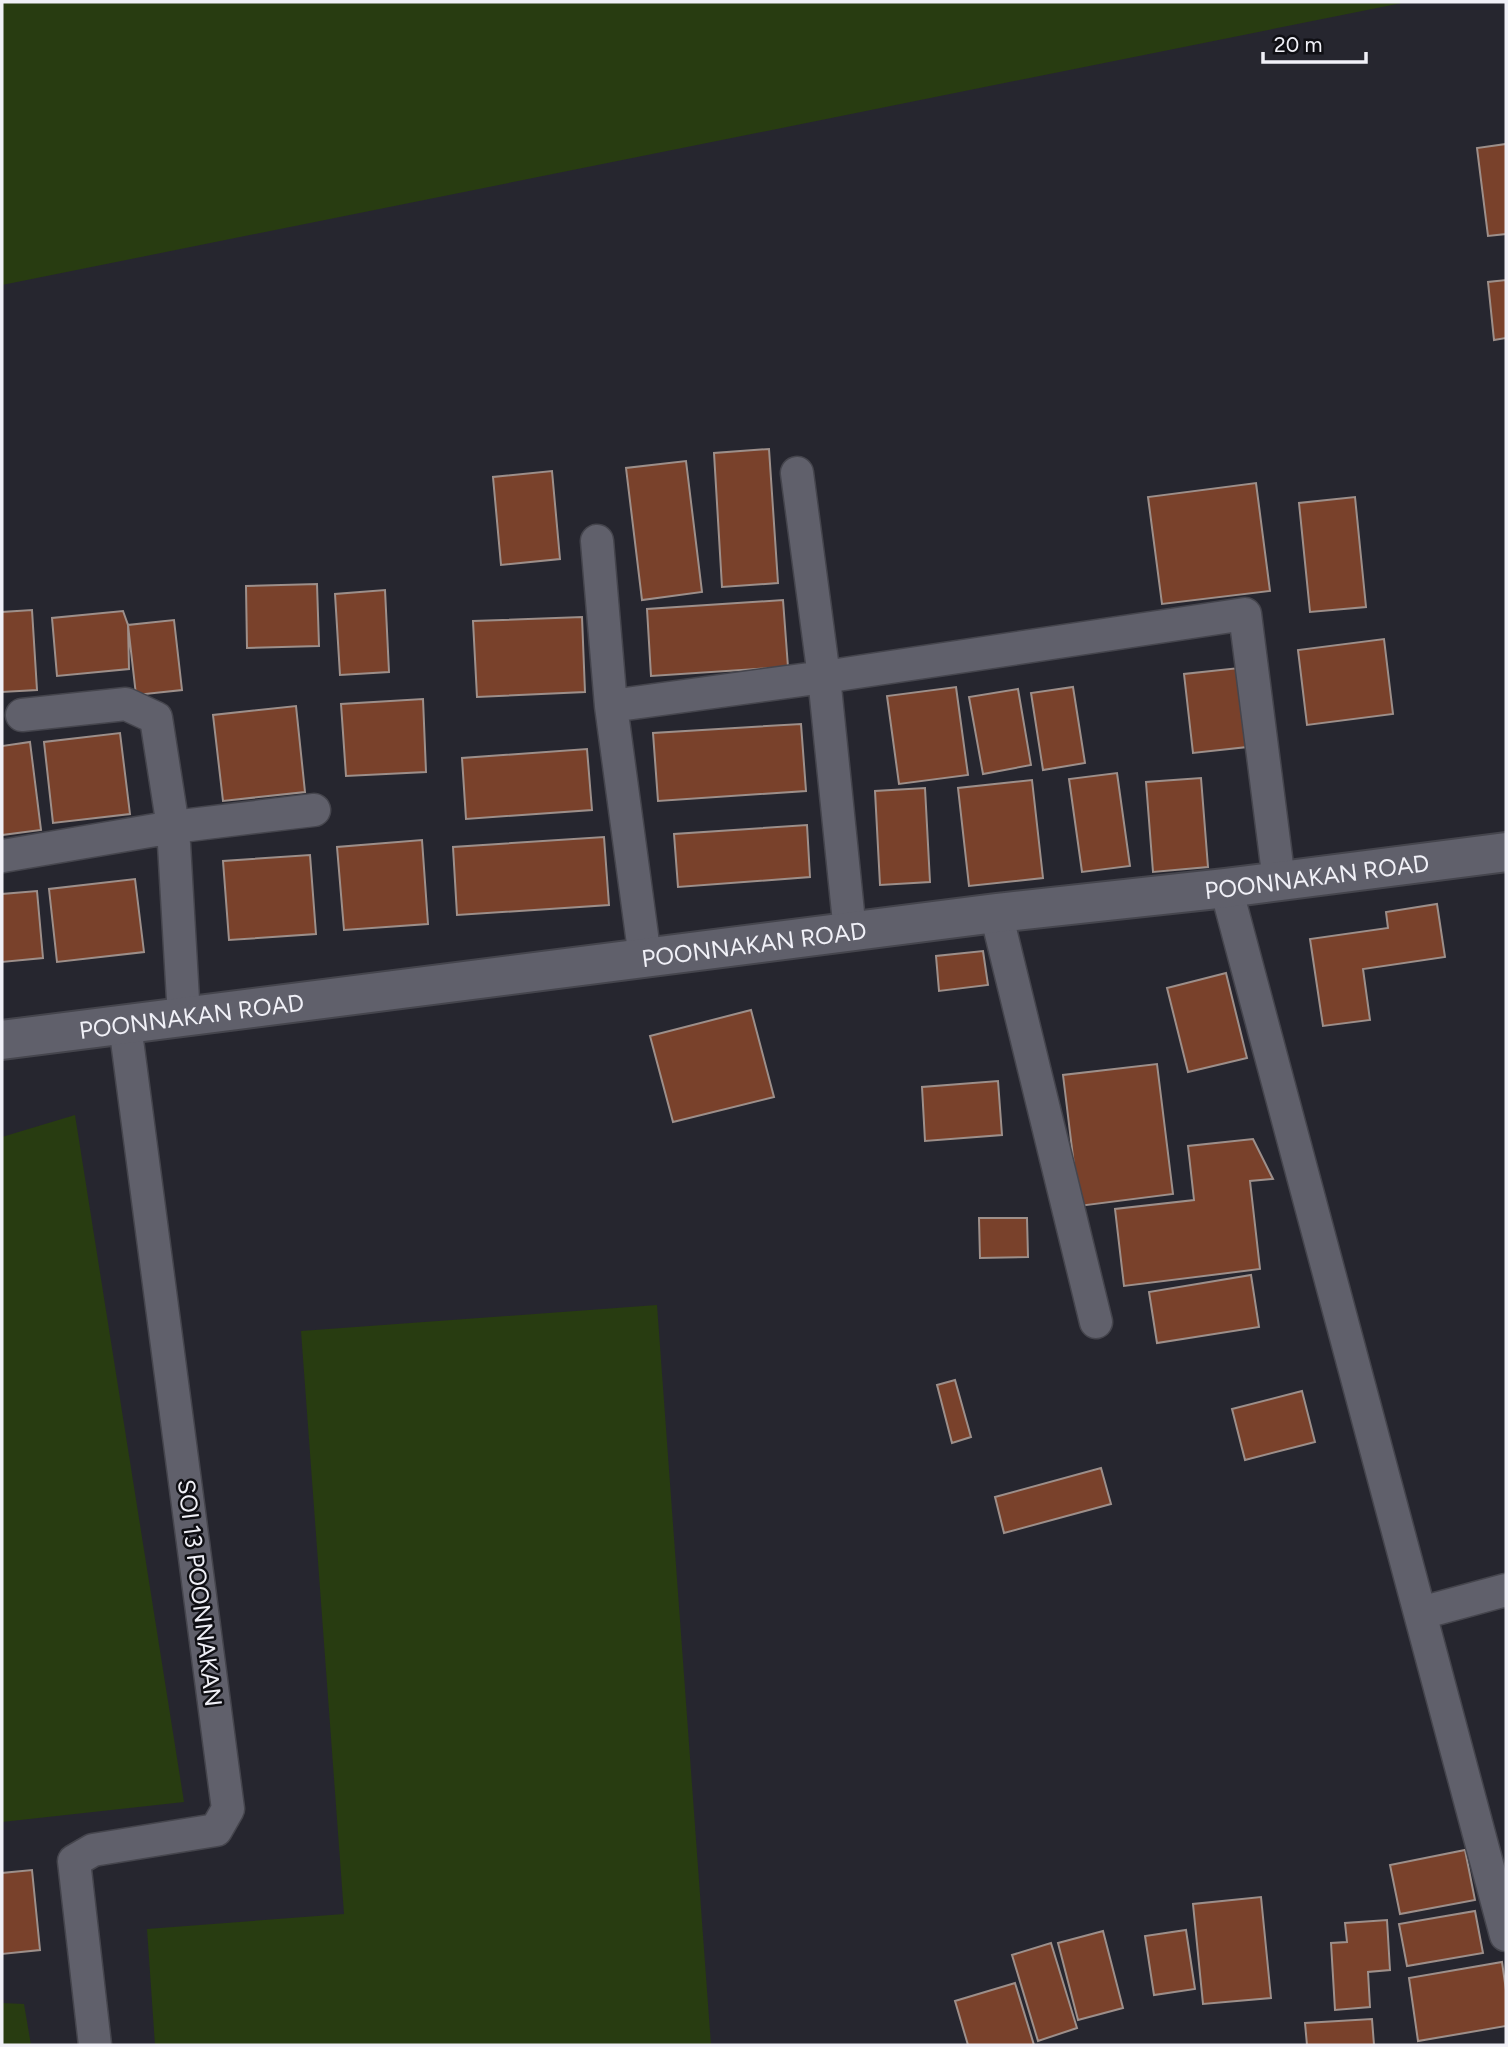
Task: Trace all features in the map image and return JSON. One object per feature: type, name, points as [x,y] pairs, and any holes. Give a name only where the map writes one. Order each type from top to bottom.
[{"type":"street","points":[[797,473],[824,677],[850,932]]},
{"type":"street","points":[[597,541],[611,706],[645,958]]},
{"type":"street","points":[[611,706],[1245,614],[1279,881]]},
{"type":"street","points":[[22,715],[126,704],[156,718],[173,827],[184,1017]]},
{"type":"street","points":[[3,856],[173,827],[314,810]]},
{"type":"street","name":"POONNAKAN ROAD","points":[[2,1040],[996,913],[1226,888],[1506,852]]},
{"type":"street","points":[[1226,888],[1506,1935]]},
{"type":"street","points":[[996,913],[1096,1321]]},
{"type":"street","name":"SOI 13 POONNAKAN","points":[[95,2045],[74,1861],[93,1850],[216,1830],[228,1809],[125,1025]]},
{"type":"street","points":[[1421,1613],[1506,1590]]},
{"type":"green space","points":[[2,2],[1407,2],[2,285]]},
{"type":"green space","points":[[75,1115],[184,1802],[2,1822],[2,1137]]},
{"type":"green space","points":[[657,1305],[711,2045],[155,2045],[147,1929],[344,1914],[301,1331]]},
{"type":"green space","points":[[2,2003],[24,2004],[31,2045],[2,2045]]},
{"type":"building","points":[[1506,144],[1506,234],[1488,236],[1477,148]]},
{"type":"building","points":[[1506,280],[1506,338],[1494,340],[1488,282]]},
{"type":"building","points":[[769,449],[778,583],[722,587],[714,453]]},
{"type":"building","points":[[686,461],[702,592],[642,600],[626,468]]},
{"type":"building","points":[[552,471],[560,559],[501,565],[493,477]]},
{"type":"building","points":[[1256,483],[1270,591],[1162,604],[1148,497]]},
{"type":"building","points":[[1355,497],[1366,607],[1310,612],[1299,503]]},
{"type":"building","points":[[317,584],[319,646],[247,648],[246,586]]},
{"type":"building","points":[[385,590],[389,672],[340,675],[335,594]]},
{"type":"building","points":[[783,600],[788,667],[651,676],[647,609]]},
{"type":"building","points":[[32,610],[37,690],[2,692],[2,612]]},
{"type":"building","points":[[123,611],[128,625],[129,669],[57,676],[52,618]]},
{"type":"building","points":[[582,617],[585,692],[477,697],[473,621]]},
{"type":"building","points":[[174,620],[182,690],[136,695],[128,625]]},
{"type":"building","points":[[1384,639],[1393,714],[1307,725],[1298,650]]},
{"type":"building","points":[[1239,668],[1247,747],[1193,753],[1184,674]]},
{"type":"building","points":[[956,687],[968,775],[899,784],[887,696]]},
{"type":"building","points":[[1073,687],[1085,763],[1043,770],[1031,693]]},
{"type":"building","points":[[1018,689],[1031,765],[983,774],[969,697]]},
{"type":"building","points":[[423,699],[426,772],[346,776],[341,704]]},
{"type":"building","points":[[296,706],[305,792],[223,801],[213,715]]},
{"type":"building","points":[[801,724],[806,791],[658,801],[653,733]]},
{"type":"building","points":[[120,733],[130,814],[53,823],[44,742]]},
{"type":"building","points":[[30,742],[41,830],[2,835],[2,746]]},
{"type":"building","points":[[587,749],[592,810],[466,819],[462,758]]},
{"type":"building","points":[[1117,773],[1130,866],[1082,872],[1069,779]]},
{"type":"building","points":[[1201,778],[1208,867],[1153,872],[1146,782]]},
{"type":"building","points":[[1032,780],[1043,878],[969,886],[958,788]]},
{"type":"building","points":[[925,788],[930,882],[880,885],[875,791]]},
{"type":"building","points":[[807,825],[810,877],[678,887],[674,834]]},
{"type":"building","points":[[604,837],[609,905],[457,915],[453,847]]},
{"type":"building","points":[[422,840],[428,924],[344,930],[337,847]]},
{"type":"building","points":[[310,855],[316,934],[229,940],[223,861]]},
{"type":"building","points":[[135,879],[144,952],[57,962],[49,889]]},
{"type":"building","points":[[37,891],[43,958],[2,962],[2,894]]},
{"type":"building","points":[[1437,904],[1445,957],[1363,969],[1370,1020],[1323,1026],[1310,939],[1388,928],[1386,912]]},
{"type":"building","points":[[983,951],[988,985],[939,991],[936,956]]},
{"type":"building","points":[[1226,973],[1247,1058],[1188,1072],[1167,988]]},
{"type":"building","points":[[751,1010],[774,1097],[673,1122],[650,1036]]},
{"type":"building","points":[[1157,1064],[1173,1194],[1079,1206],[1063,1075]]},
{"type":"building","points":[[998,1081],[1002,1135],[925,1141],[922,1087]]},
{"type":"building","points":[[1253,1139],[1273,1179],[1250,1181],[1260,1269],[1124,1286],[1115,1209],[1194,1200],[1188,1146]]},
{"type":"building","points":[[979,1218],[1027,1218],[1028,1257],[980,1258]]},
{"type":"building","points":[[1251,1275],[1259,1327],[1157,1343],[1149,1292]]},
{"type":"building","points":[[955,1380],[971,1437],[952,1443],[937,1385]]},
{"type":"building","points":[[1302,1391],[1315,1442],[1245,1460],[1232,1409]]},
{"type":"building","points":[[1101,1468],[1111,1504],[1004,1533],[995,1497]]},
{"type":"building","points":[[1465,1850],[1475,1900],[1400,1914],[1390,1865]]},
{"type":"building","points":[[32,1870],[40,1950],[2,1954],[2,1873]]},
{"type":"building","points":[[1261,1897],[1271,1998],[1203,2004],[1193,1904]]},
{"type":"building","points":[[1475,1911],[1483,1953],[1407,1966],[1399,1924]]},
{"type":"building","points":[[1387,1920],[1390,1970],[1368,1972],[1370,2007],[1335,2010],[1331,1943],[1347,1942],[1345,1923]]},
{"type":"building","points":[[1186,1930],[1195,1989],[1154,1995],[1145,1936]]},
{"type":"building","points":[[1103,1931],[1123,2008],[1078,2020],[1058,1943]]},
{"type":"building","points":[[1051,1943],[1077,2028],[1038,2041],[1012,1955]]},
{"type":"building","points":[[1502,1962],[1506,1990],[1506,2026],[1418,2041],[1409,1978]]},
{"type":"building","points":[[1015,1983],[1034,2045],[968,2045],[955,2001]]},
{"type":"building","points":[[1372,2019],[1374,2045],[1307,2045],[1305,2023]]}]
